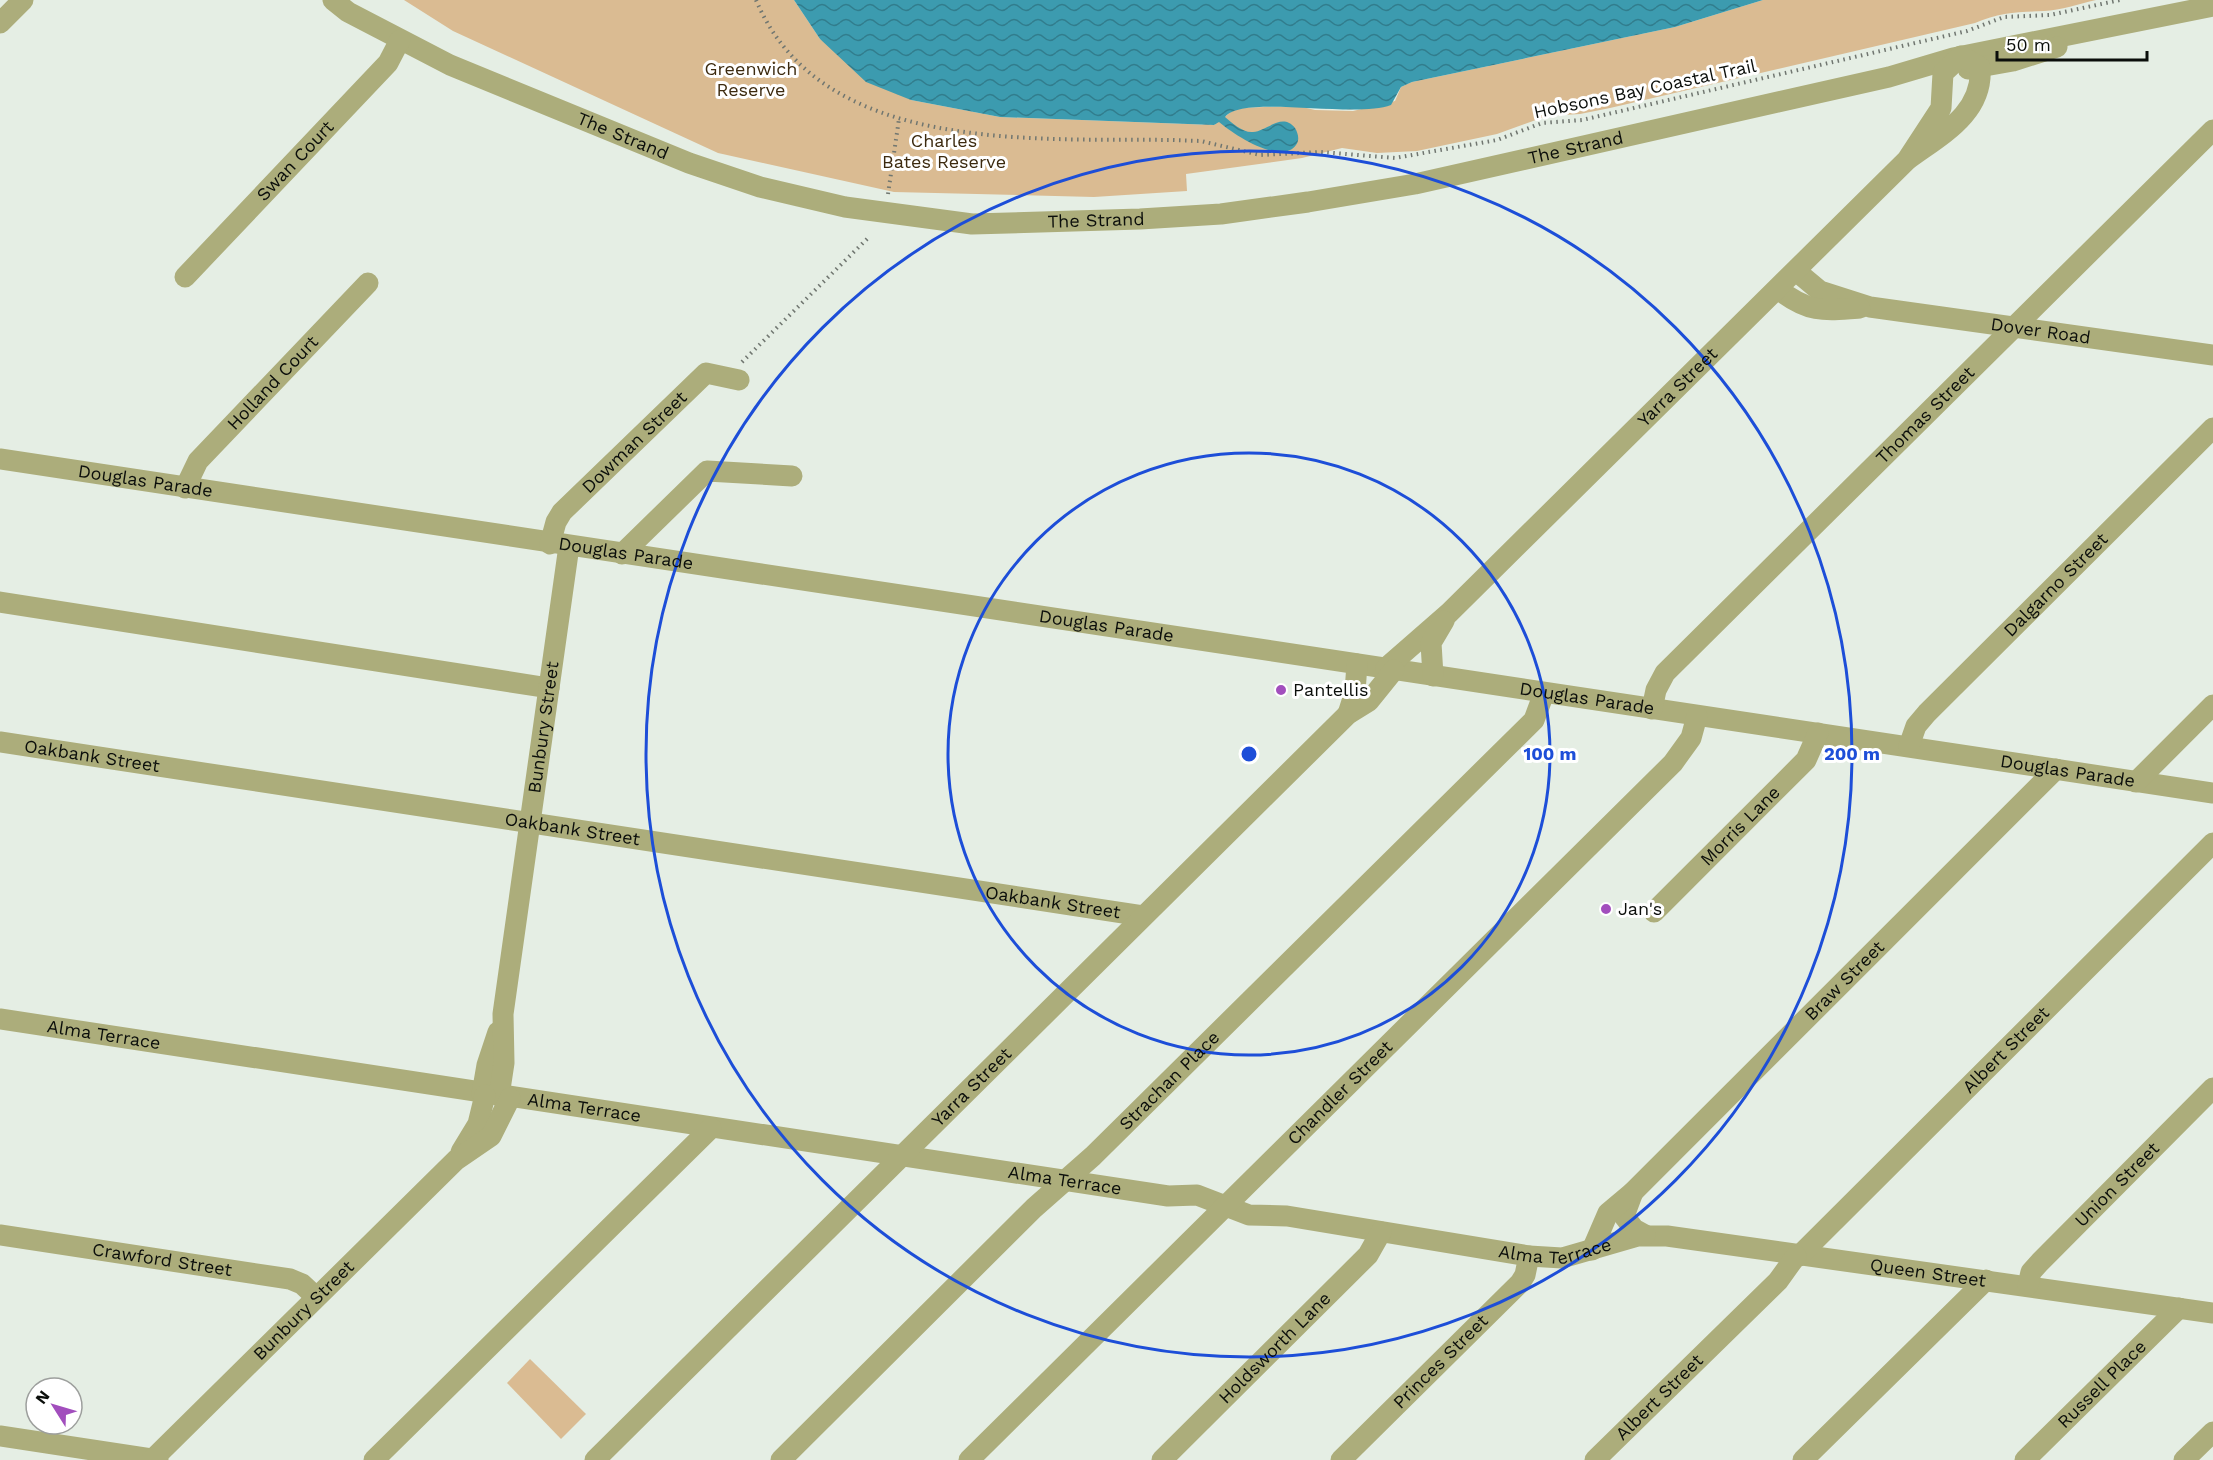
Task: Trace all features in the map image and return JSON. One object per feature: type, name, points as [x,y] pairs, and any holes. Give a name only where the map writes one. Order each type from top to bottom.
[{"type":"street","points":[[0,23],[23,0]]},
{"type":"street","name":"The Strand","points":[[333,0],[348,12],[400,40],[518,94],[688,163],[760,186],[845,207],[972,224],[1152,219],[1221,214],[1415,184],[1889,77],[1960,57],[2213,6]]},
{"type":"street","name":"The Strand","points":[[1889,77],[1980,68],[2026,58],[2090,32]]},
{"type":"street","name":"Swan Court","points":[[185,277],[388,63],[400,40]]},
{"type":"street","points":[[1943,73],[1960,57],[1980,68]]},
{"type":"street","name":"Yarra Street","points":[[595,1460],[1348,714],[1369,701],[1390,669],[1426,630],[1449,614],[1907,160],[1967,112],[1980,86],[1980,68]]},
{"type":"street","name":"Yarra Street","points":[[1907,160],[1941,108],[1943,73]]},
{"type":"street","name":"Thomas Street","points":[[1652,709],[1656,690],[1665,673],[2213,130]]},
{"type":"street","name":"Dover Road","points":[[1796,271],[1818,290],[1870,307],[2213,355]]},
{"type":"street","name":"Holland Court","points":[[185,488],[198,461],[368,283]]},
{"type":"street","name":"Dover Road","points":[[1779,289],[1810,309],[1870,307]]},
{"type":"street","name":"Dowman Street","points":[[560,545],[556,522],[562,512],[706,373],[733,379]]},
{"type":"street","name":"Dalgarno Street","points":[[1909,746],[1916,726],[1927,712],[2213,428]]},
{"type":"street","name":"Douglas Parade","points":[[0,459],[2213,793]]},
{"type":"street","points":[[622,554],[707,471],[792,476]]},
{"type":"street","name":"Bunbury Street","points":[[152,1460],[456,1160],[494,1096],[487,1065],[502,1014],[549,688],[560,545]]},
{"type":"street","points":[[0,602],[549,688]]},
{"type":"street","name":"Yarra Street","points":[[1433,676],[1431,643],[1449,614]]},
{"type":"street","points":[[1348,714],[1355,692],[1357,664]]},
{"type":"street","name":"Strachan Place","points":[[781,1460],[1034,1208],[1093,1156],[1534,720],[1544,693]]},
{"type":"street","points":[[2136,782],[2213,705]]},
{"type":"street","name":"Chandler Street","points":[[969,1460],[1673,763],[1691,738],[1697,716]]},
{"type":"street","name":"Morris Lane","points":[[1654,912],[1806,760],[1818,733]]},
{"type":"street","name":"Oakbank Street","points":[[0,742],[1143,916]]},
{"type":"street","name":"Braw Street","points":[[1592,1250],[1608,1213],[1633,1192],[2056,770]]},
{"type":"street","name":"Albert Street","points":[[1595,1460],[1778,1281],[1798,1256],[2213,843]]},
{"type":"street","name":"Alma Terrace","points":[[0,1019],[494,1096],[1066,1179],[1168,1196],[1197,1196],[1232,1200],[1249,1215],[1287,1216],[1528,1256],[1562,1258],[1645,1235]]},
{"type":"street","name":"Union Street","points":[[2028,1285],[2031,1272],[2040,1262],[2213,1088]]},
{"type":"street","points":[[374,1460],[711,1128]]},
{"type":"street","points":[[1633,1192],[1624,1216],[1635,1229],[1645,1235]]},
{"type":"street","name":"Alma Terrace","points":[[1168,1196],[1200,1211],[1210,1222]]},
{"type":"street","name":"Holdsworth Lane","points":[[1162,1460],[1368,1255],[1381,1232]]},
{"type":"street","name":"Crawford Street","points":[[0,1235],[290,1279],[302,1284],[316,1298]]},
{"type":"street","name":"Queen Street","points":[[1645,1235],[1667,1236],[1798,1256],[2028,1285],[2213,1313]]},
{"type":"street","name":"Princes Street","points":[[1341,1460],[1520,1283],[1525,1275],[1528,1256]]},
{"type":"street","points":[[1803,1460],[1986,1280]]},
{"type":"street","name":"Russell Place","points":[[2025,1460],[2179,1308]]},
{"type":"street","points":[[2184,1460],[2213,1432]]},
{"type":"street","points":[[0,1436],[158,1460]]},
{"type":"path","name":"Hobsons Bay Coastal Trail","points":[[756,0],[786,51],[805,71],[849,99],[899,119],[997,136],[1201,141],[1274,156],[1321,152],[1378,159],[1416,156],[1497,140],[1542,123],[1582,120],[1967,31],[2004,17],[2050,15],[2121,0]]},
{"type":"path","points":[[888,197],[899,119]]},
{"type":"path","points":[[733,379],[868,238]]},
{"type":"green space","points":[[404,0],[794,0],[820,39],[911,100],[1000,117],[1214,125],[1236,108],[1298,106],[1315,110],[1353,111],[1395,101],[1401,87],[1412,82],[1675,27],[1763,0],[2096,0],[2057,9],[2001,15],[1610,108],[1580,114],[1547,116],[1497,134],[1417,151],[1377,153],[1342,148],[1302,158],[1186,174],[1187,191],[1094,197],[894,192],[718,153],[453,31]]},
{"type":"green space","points":[[530,1359],[586,1414],[561,1439],[507,1383]]},
{"type":"water","points":[[794,0],[1763,0],[1675,27],[1412,82],[1401,87],[1391,105],[1374,109],[1253,107],[1236,110],[1225,117],[1249,132],[1258,131],[1280,122],[1290,124],[1297,132],[1297,143],[1289,151],[1280,152],[1257,146],[1219,122],[1214,125],[1000,117],[911,100],[866,82],[820,39]]},
{"type":"place","name":"Pantellis","points":[[1281,690]]},
{"type":"place","name":"Jan's","points":[[1606,909]]},
{"type":"park label","name":"Greenwich Reserve","points":[[751,79]]},
{"type":"park label","name":"Charles Bates Reserve","points":[[944,151]]}]
